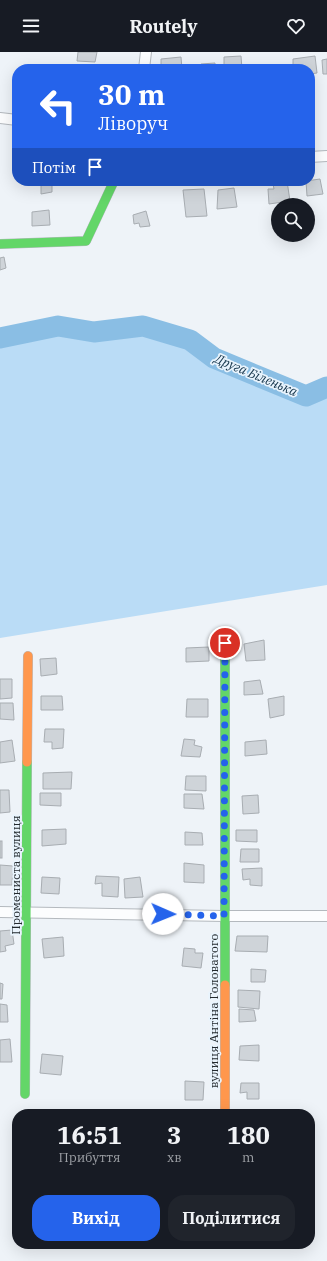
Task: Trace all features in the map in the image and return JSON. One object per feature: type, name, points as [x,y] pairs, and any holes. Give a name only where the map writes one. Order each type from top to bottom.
[{"type":"street","points":[[145,64],[146,52]]},
{"type":"street","points":[[0,118],[12,119]]},
{"type":"street","points":[[315,157],[327,156]]},
{"type":"street","points":[[0,244],[86,241],[112,186]]},
{"type":"street","name":"вулиця Антіна Головатого","points":[[225,643],[225,1109]]},
{"type":"street","name":"Промениста вулиця","points":[[25,1094],[28,656]]},
{"type":"street","points":[[0,912],[224,916],[327,916]]},
{"type":"shaded area","points":[[58,326],[94,332],[143,326],[190,340],[214,358],[306,396],[327,387],[327,585],[0,638],[0,338]]},
{"type":"building","points":[[78,52],[97,52],[95,62],[77,61]]},
{"type":"building","points":[[241,56],[242,64],[224,64],[224,57]]},
{"type":"building","points":[[315,56],[317,73],[315,73],[315,64],[293,64],[293,59]]},
{"type":"building","points":[[181,57],[182,64],[161,64],[161,59]]},
{"type":"building","points":[[327,59],[327,74],[323,74],[322,60]]},
{"type":"building","points":[[320,179],[323,194],[307,196],[306,186],[315,186],[315,180]]},
{"type":"building","points":[[41,186],[52,186],[52,192],[41,194]]},
{"type":"building","points":[[273,186],[288,186],[290,198],[271,198],[271,204],[269,204],[268,189],[274,189]]},
{"type":"building","points":[[234,188],[237,207],[217,209],[218,190]]},
{"type":"building","points":[[204,189],[207,216],[186,217],[183,190]]},
{"type":"building","points":[[49,210],[50,225],[32,226],[32,212]]},
{"type":"building","points":[[146,211],[150,226],[140,227],[139,223],[134,224],[133,215]]},
{"type":"building","points":[[4,257],[6,268],[0,270],[0,258]]},
{"type":"building","points":[[264,640],[265,660],[246,661],[244,644]]},
{"type":"building","points":[[209,647],[209,661],[186,662],[186,648]]},
{"type":"building","points":[[56,658],[57,674],[41,676],[40,659]]},
{"type":"building","points":[[0,679],[12,679],[12,698],[0,699]]},
{"type":"building","points":[[260,680],[263,694],[244,695],[244,682]]},
{"type":"building","points":[[41,696],[62,696],[63,710],[41,710]]},
{"type":"building","points":[[284,696],[284,715],[270,718],[268,699]]},
{"type":"building","points":[[187,699],[208,699],[208,717],[186,717]]},
{"type":"building","points":[[0,703],[13,703],[14,720],[0,719]]},
{"type":"building","points":[[45,729],[64,729],[63,748],[52,749],[52,742],[44,742]]},
{"type":"building","points":[[184,739],[195,740],[194,745],[202,747],[200,757],[181,756]]},
{"type":"building","points":[[12,740],[15,761],[0,763],[0,742]]},
{"type":"building","points":[[266,740],[267,754],[245,756],[245,742]]},
{"type":"building","points":[[72,772],[71,789],[43,789],[43,773]]},
{"type":"building","points":[[186,776],[206,776],[206,791],[185,790]]},
{"type":"building","points":[[0,790],[9,790],[10,812],[0,813]]},
{"type":"building","points":[[40,793],[61,793],[61,806],[40,805]]},
{"type":"building","points":[[184,794],[202,794],[204,809],[184,808]]},
{"type":"building","points":[[258,795],[259,813],[243,814],[242,796]]},
{"type":"building","points":[[66,829],[66,844],[42,846],[42,830]]},
{"type":"building","points":[[236,830],[257,830],[257,842],[236,841]]},
{"type":"building","points":[[185,832],[202,833],[203,845],[185,845]]},
{"type":"building","points":[[0,841],[2,841],[2,858],[0,858]]},
{"type":"building","points":[[241,849],[259,849],[259,862],[240,862]]},
{"type":"building","points":[[184,863],[204,865],[204,883],[184,882]]},
{"type":"building","points":[[0,865],[13,866],[12,885],[0,885]]},
{"type":"building","points":[[262,868],[262,886],[250,885],[250,879],[243,880],[242,869]]},
{"type":"building","points":[[96,876],[119,877],[118,897],[102,896],[102,883],[95,884]]},
{"type":"building","points":[[42,877],[60,878],[59,894],[41,893]]},
{"type":"building","points":[[140,877],[143,897],[125,898],[124,879]]},
{"type":"building","points":[[12,930],[14,944],[5,946],[6,951],[0,952],[0,931]]},
{"type":"building","points":[[237,936],[268,936],[267,952],[235,951]]},
{"type":"building","points":[[63,937],[64,956],[44,958],[42,939]]},
{"type":"building","points":[[184,948],[195,949],[195,953],[203,953],[201,968],[182,966]]},
{"type":"building","points":[[251,969],[266,970],[265,982],[251,982]]},
{"type":"building","points":[[0,983],[3,984],[2,999],[0,999]]},
{"type":"building","points":[[238,990],[260,991],[259,1009],[238,1007]]},
{"type":"building","points":[[0,1004],[7,1005],[8,1022],[0,1022]]},
{"type":"building","points":[[239,1009],[254,1010],[256,1021],[239,1022]]},
{"type":"building","points":[[10,1039],[12,1062],[0,1062],[0,1040]]},
{"type":"building","points":[[259,1045],[259,1061],[239,1060],[240,1046]]},
{"type":"building","points":[[42,1054],[63,1056],[61,1075],[40,1073]]},
{"type":"building","points":[[185,1081],[204,1082],[203,1100],[185,1100]]},
{"type":"building","points":[[241,1083],[259,1083],[259,1099],[247,1099],[247,1092],[240,1093]]},
{"type":"waterway","name":"Друга Біленька","points":[[0,338],[58,326],[94,332],[143,326],[190,340],[214,358],[306,396],[327,387]]},
{"type":"traffic: fast","points":[[0,244],[86,241],[112,186]]},
{"type":"traffic: fast","points":[[225,643],[225,985]]},
{"type":"traffic: fast","points":[[25,1094],[27,762]]},
{"type":"traffic: slow","points":[[27,762],[28,656]]},
{"type":"traffic: slow","points":[[225,985],[225,1109]]},
{"type":"route","points":[[163,914],[224,916],[225,643]]}]
